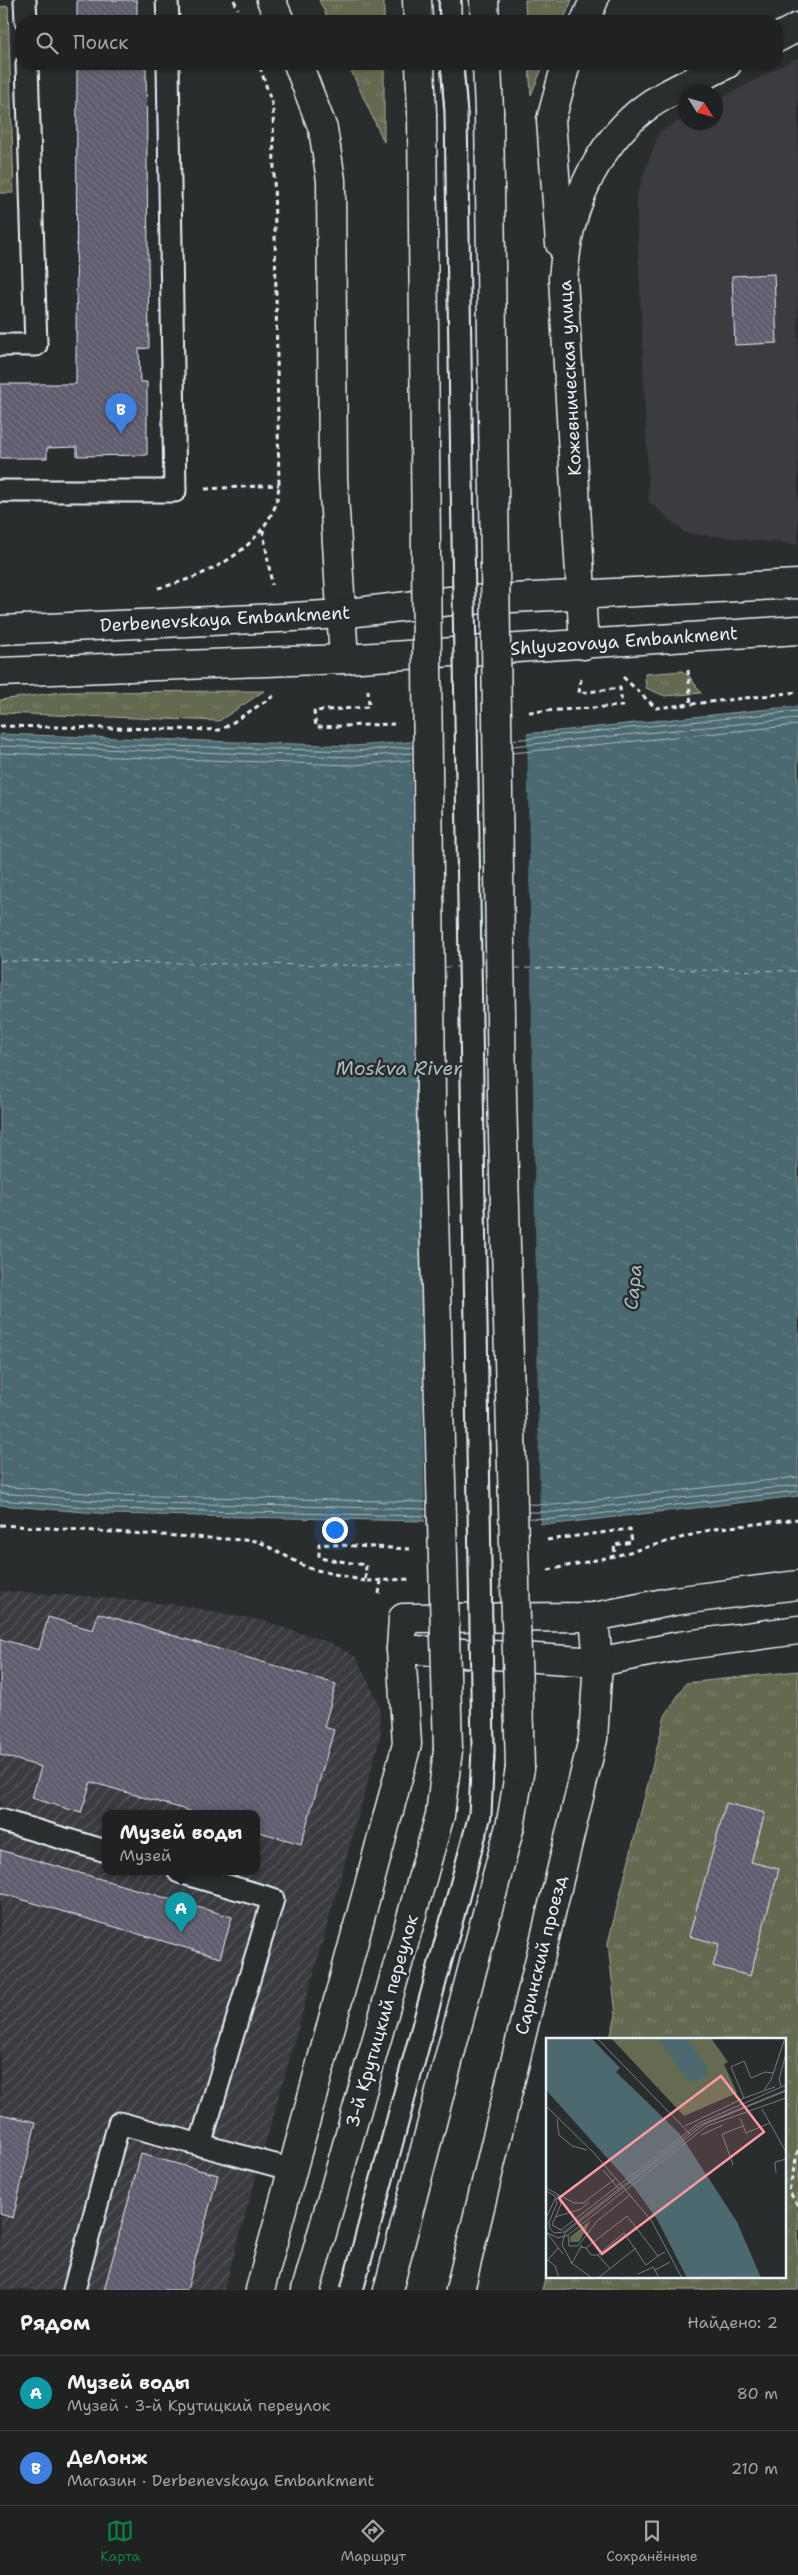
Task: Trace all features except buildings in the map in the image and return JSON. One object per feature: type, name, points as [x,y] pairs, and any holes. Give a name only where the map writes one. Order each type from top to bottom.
[{"type":"main road","points":[[271,0],[277,15]]},
{"type":"main road","points":[[417,0],[418,15]]},
{"type":"main road","points":[[484,0],[485,15]]},
{"type":"main road","points":[[587,15],[594,0]]},
{"type":"main road","points":[[0,672],[344,659],[340,614],[334,478],[331,180],[323,130],[300,70]]},
{"type":"main road","name":"3-й Крутицкий переулок","points":[[306,2290],[440,1815],[448,1750],[431,1098],[420,70]]},
{"type":"main road","points":[[388,2290],[511,1822],[520,1768],[502,1097],[487,70]]},
{"type":"main road","points":[[563,278],[551,120],[564,70]]},
{"type":"main road","name":"Кожевническая улица","points":[[584,645],[563,278],[570,229],[588,179],[605,150],[628,122],[653,102],[715,70]]},
{"type":"main road","points":[[582,594],[798,584]]},
{"type":"main road","name":"Derbenevskaya Embankment","points":[[0,630],[340,614],[450,601],[582,594]]},
{"type":"main road","name":"Shlyuzovaya Embankment","points":[[344,659],[798,630]]},
{"type":"main road","points":[[260,2290],[407,1744],[401,1649],[404,1618],[594,1617],[674,1601],[798,1585]]},
{"type":"main road","name":"Саринский проезд","points":[[460,2290],[594,1739],[598,1662],[594,1617]]},
{"type":"main road","points":[[401,1649],[598,1662],[679,1646],[798,1630]]},
{"type":"lane","points":[[25,0],[26,15]]},
{"type":"lane","points":[[167,0],[168,15]]},
{"type":"lane","points":[[450,0],[451,15]]},
{"type":"lane","points":[[0,345],[36,345],[27,70]]},
{"type":"lane","points":[[0,491],[175,491],[168,70]]},
{"type":"lane","points":[[352,2290],[480,1815],[483,1749],[456,113],[452,70]]},
{"type":"lane","points":[[0,1820],[102,1849]]},
{"type":"lane","points":[[189,1875],[272,1899],[200,2145]]},
{"type":"lane","points":[[74,2290],[119,2123],[293,2170]]},
{"type":"path","points":[[155,589],[186,582],[222,565],[263,529],[274,510],[280,485],[273,107],[261,70]]},
{"type":"path","points":[[175,491],[280,485]]},
{"type":"path","points":[[624,676],[656,708],[798,692]]},
{"type":"path","points":[[525,719],[527,712],[622,706],[620,688],[579,692],[581,679]]},
{"type":"path","points":[[367,687],[369,707],[314,711],[316,727],[395,724],[396,730]]},
{"type":"path","points":[[0,726],[221,730],[279,692]]},
{"type":"path","points":[[669,1541],[713,1530],[798,1519]]},
{"type":"path","points":[[0,1525],[258,1541],[308,1568],[364,1582]]},
{"type":"path","points":[[546,1531],[546,1540],[630,1529],[632,1542],[614,1545],[615,1556]]},
{"type":"path","points":[[366,1565],[319,1558],[319,1544],[412,1549]]},
{"type":"path","points":[[798,2150],[789,2191],[798,2206]]},
{"type":"shaded area","points":[[798,57],[798,545],[685,533],[649,502],[636,197],[659,132],[678,122],[678,130],[723,130],[723,97],[774,70],[783,70],[783,65]]},
{"type":"shaded area","points":[[0,1591],[85,1596],[180,1605],[264,1621],[331,1643],[356,1657],[379,1704],[381,1735],[224,2290],[0,2290]]},
{"type":"green space","points":[[319,0],[384,0],[384,15],[326,15]]},
{"type":"green space","points":[[525,0],[572,0],[566,15],[526,15]]},
{"type":"green space","points":[[8,6],[14,193],[0,193],[0,7]]},
{"type":"green space","points":[[351,70],[384,70],[384,142]]},
{"type":"green space","points":[[529,70],[541,70],[531,95]]},
{"type":"green space","points":[[682,671],[690,677],[701,693],[665,696],[646,688],[645,674]]},
{"type":"green space","points":[[264,691],[219,721],[0,713],[0,700],[61,692]]},
{"type":"green space","points":[[798,1671],[798,2290],[542,2290],[546,2275],[546,2278],[786,2278],[786,2038],[610,2038],[616,2015],[608,1943],[665,1716],[686,1683]]},
{"type":"water","points":[[798,706],[798,1496],[554,1524],[109,1514],[0,1505],[0,734],[354,746],[549,732]]},
{"type":"pier","points":[[527,731],[540,1526],[425,1523],[411,739]]},
{"type":"ferry route","points":[[0,961],[417,966]]},
{"type":"ferry route","points":[[444,967],[460,967]]},
{"type":"ferry route","points":[[514,968],[798,971]]},
{"type":"tram line","points":[[439,0],[440,15]]},
{"type":"tram line","points":[[461,0],[461,15]]},
{"type":"tram line","points":[[342,2290],[469,1814],[472,1749],[445,113],[441,70]]},
{"type":"tram line","points":[[361,2290],[489,1817],[495,1760],[467,112],[464,70]]},
{"type":"place","name":"ДеЛонж","points":[[121,434]]},
{"type":"place","name":"Музей воды","points":[[181,1933]]},
{"type":"water label","name":"Moskva River","points":[[399,1068]]},
{"type":"water label","name":"Сара","points":[[633,1287]]}]
